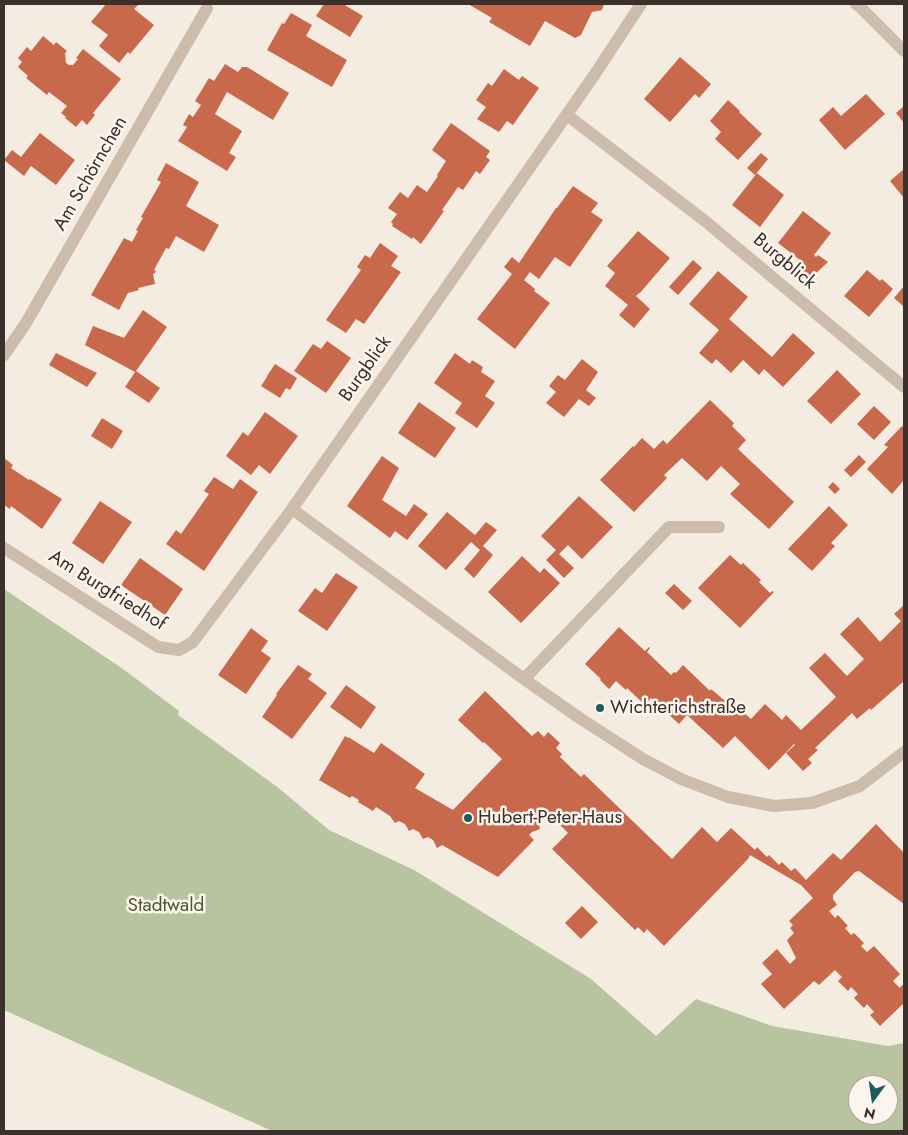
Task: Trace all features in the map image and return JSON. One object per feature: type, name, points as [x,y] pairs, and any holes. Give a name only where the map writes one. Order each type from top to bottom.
[{"type":"street","name":"Burgblick","points":[[193,642],[292,509],[567,115],[641,4]]},
{"type":"street","points":[[856,4],[904,50]]},
{"type":"street","name":"Am Schörnchen","points":[[4,355],[26,324],[207,8]]},
{"type":"street","name":"Burgblick","points":[[567,115],[706,221],[904,387]]},
{"type":"street","points":[[292,509],[578,717],[643,759],[680,779],[728,798],[774,806],[812,803],[860,786],[903,757]]},
{"type":"street","points":[[524,679],[669,527],[719,526]]},
{"type":"street","name":"Am Burgfriedhof","points":[[4,548],[158,647],[179,650],[193,642]]},
{"type":"green space","name":"Stadtwald","points":[[4,589],[123,669],[179,711],[178,715],[276,786],[329,830],[414,870],[591,979],[656,1036],[696,999],[772,1026],[888,1046],[904,1043],[904,1131],[272,1131],[4,1010]]},
{"type":"building","points":[[106,4],[139,4],[134,9],[154,25],[130,54],[128,52],[119,63],[99,46],[108,35],[91,22]]},
{"type":"building","points":[[324,4],[343,4],[363,16],[350,37],[316,16]]},
{"type":"building","points":[[468,4],[604,4],[602,10],[592,12],[581,35],[575,38],[545,21],[530,46],[489,22],[492,18]]},
{"type":"building","points":[[291,13],[312,25],[306,36],[347,60],[332,87],[267,50],[282,23],[284,24]]},
{"type":"building","points":[[43,36],[54,45],[56,42],[67,51],[65,53],[66,63],[69,65],[73,65],[83,49],[121,79],[93,113],[95,115],[87,125],[82,120],[76,127],[65,118],[61,113],[67,106],[49,92],[47,95],[26,78],[28,76],[18,67],[22,62],[18,58],[27,47],[31,51]]},
{"type":"building","points":[[680,57],[711,84],[699,98],[695,94],[670,122],[644,99]]},
{"type":"building","points":[[225,64],[238,72],[242,67],[247,67],[289,93],[273,120],[227,92],[215,114],[242,131],[229,153],[236,157],[227,171],[178,141],[187,127],[183,125],[189,114],[193,117],[201,105],[195,101],[209,78],[214,81]]},
{"type":"building","points":[[504,69],[519,80],[522,76],[539,88],[513,125],[507,121],[499,132],[477,119],[486,107],[476,100],[488,83],[492,86]]},
{"type":"building","points":[[866,94],[885,114],[845,150],[819,120],[833,107],[841,116]]},
{"type":"building","points":[[728,100],[762,134],[738,160],[715,139],[721,132],[710,121]]},
{"type":"building","points":[[904,106],[904,123],[896,113]]},
{"type":"building","points":[[451,123],[490,151],[486,157],[490,160],[480,174],[476,171],[463,190],[458,187],[421,244],[413,237],[412,239],[392,226],[391,222],[397,214],[388,208],[400,192],[408,198],[417,185],[427,192],[446,161],[432,150]]},
{"type":"building","points":[[40,133],[75,160],[56,185],[31,166],[24,176],[4,160],[12,150],[21,157]]},
{"type":"building","points":[[761,153],[768,159],[755,175],[747,168]]},
{"type":"building","points":[[166,163],[199,182],[186,206],[219,225],[204,252],[176,236],[169,249],[166,248],[154,270],[156,271],[153,274],[155,284],[138,288],[139,290],[128,293],[119,310],[91,295],[124,238],[132,242],[143,218],[141,217],[161,182],[157,180]]},
{"type":"building","points":[[904,169],[904,198],[890,181]]},
{"type":"building","points":[[757,173],[784,195],[760,227],[732,205]]},
{"type":"building","points":[[573,186],[598,203],[591,212],[603,220],[570,267],[555,257],[539,279],[530,272],[524,280],[535,289],[534,291],[550,303],[515,349],[477,319],[512,274],[504,267],[512,257],[519,263]]},
{"type":"building","points":[[803,211],[831,233],[814,255],[816,257],[818,255],[828,262],[811,278],[800,269],[804,263],[778,243]]},
{"type":"building","points":[[638,231],[670,258],[636,296],[650,309],[634,328],[619,315],[628,305],[605,286],[615,273],[607,266]]},
{"type":"building","points":[[380,243],[398,256],[391,266],[401,272],[364,324],[356,319],[346,333],[326,320],[361,270],[357,267],[365,255],[370,258]]},
{"type":"building","points":[[693,260],[702,268],[678,295],[669,287]]},
{"type":"building","points":[[867,270],[880,281],[882,279],[893,289],[869,317],[844,296]]},
{"type":"building","points":[[718,271],[748,297],[729,319],[772,357],[793,333],[815,353],[783,387],[764,369],[759,375],[743,360],[731,373],[716,359],[712,364],[699,353],[719,330],[689,304]]},
{"type":"building","points":[[904,286],[904,305],[903,306],[894,298]]},
{"type":"building","points":[[143,310],[167,327],[136,371],[160,388],[149,403],[125,387],[135,372],[85,345],[93,326],[124,338]]},
{"type":"building","points":[[327,341],[351,358],[326,393],[294,371],[313,344],[321,349]]},
{"type":"building","points":[[56,353],[97,373],[87,387],[49,365]]},
{"type":"building","points":[[455,353],[470,364],[472,360],[483,367],[481,372],[495,381],[485,396],[495,403],[477,428],[455,413],[462,403],[434,383]]},
{"type":"building","points":[[582,359],[598,372],[586,390],[596,398],[589,406],[579,399],[564,417],[546,403],[556,392],[549,386],[558,375],[565,380]]},
{"type":"building","points":[[275,364],[297,378],[290,390],[286,388],[280,398],[261,386]]},
{"type":"building","points":[[837,370],[861,394],[831,424],[807,401]]},
{"type":"building","points":[[710,400],[734,423],[732,426],[746,440],[738,449],[794,502],[769,529],[730,494],[740,484],[721,466],[707,481],[682,458],[664,475],[667,478],[634,512],[600,480],[642,438],[654,449],[663,440],[667,444]]},
{"type":"building","points":[[419,402],[456,428],[435,458],[398,433]]},
{"type":"building","points":[[874,406],[891,422],[874,440],[857,424]]},
{"type":"building","points":[[265,412],[298,436],[270,474],[259,465],[251,475],[226,456],[243,432],[248,436]]},
{"type":"building","points":[[102,418],[123,431],[112,449],[91,436]]},
{"type":"building","points":[[902,426],[904,428],[904,480],[892,494],[867,469],[888,447],[884,445]]},
{"type":"building","points":[[859,455],[866,462],[851,477],[844,470]]},
{"type":"building","points":[[382,456],[399,468],[382,500],[406,516],[414,504],[428,514],[407,540],[395,531],[390,538],[347,506]]},
{"type":"building","points":[[4,458],[13,465],[11,468],[62,499],[42,529],[11,506],[10,509],[4,505]]},
{"type":"building","points":[[214,477],[233,489],[240,479],[258,492],[204,571],[166,544],[176,530],[181,534],[209,494],[204,491]]},
{"type":"building","points":[[833,482],[840,489],[835,494],[828,487]]},
{"type":"building","points":[[579,496],[613,527],[582,559],[568,545],[559,554],[574,568],[564,578],[546,560],[556,550],[541,536]]},
{"type":"building","points":[[100,501],[132,522],[103,564],[72,543]]},
{"type":"building","points":[[829,506],[848,525],[831,543],[835,546],[812,571],[788,549]]},
{"type":"building","points":[[447,512],[475,535],[486,522],[497,530],[483,546],[493,555],[474,578],[464,569],[480,550],[471,542],[446,570],[418,546]]},
{"type":"building","points":[[730,555],[741,565],[743,563],[761,580],[759,582],[770,593],[774,592],[740,628],[698,588]]},
{"type":"building","points":[[522,556],[540,573],[544,568],[560,583],[521,623],[488,592]]},
{"type":"building","points":[[140,558],[183,589],[165,615],[121,585]]},
{"type":"building","points":[[336,573],[358,587],[327,631],[298,611],[315,588],[322,593]]},
{"type":"building","points":[[674,584],[692,601],[683,610],[665,593]]},
{"type":"building","points":[[904,605],[904,681],[871,710],[870,708],[857,719],[852,713],[815,748],[818,750],[808,759],[812,763],[803,771],[786,753],[794,744],[769,770],[735,736],[723,748],[687,715],[679,724],[651,698],[645,705],[627,688],[626,690],[616,681],[609,689],[585,664],[619,627],[645,651],[649,647],[647,652],[671,675],[674,672],[676,673],[683,665],[710,691],[711,689],[724,700],[727,697],[751,719],[765,704],[782,720],[786,715],[801,730],[836,697],[809,668],[825,653],[847,676],[864,659],[840,634],[858,617],[880,642],[901,621],[894,614]]},
{"type":"building","points":[[251,628],[268,641],[261,651],[271,658],[246,694],[218,675]]},
{"type":"building","points":[[298,665],[312,674],[308,679],[327,693],[292,739],[262,717],[276,694]]},
{"type":"building","points":[[346,685],[376,707],[361,729],[330,707]]},
{"type":"building","name":"Hubert-Peter-Haus","points":[[485,691],[532,736],[538,731],[544,737],[548,732],[560,743],[556,748],[562,754],[560,757],[581,777],[584,774],[672,859],[702,827],[717,842],[731,828],[755,850],[757,847],[767,857],[769,855],[779,865],[782,862],[791,871],[795,868],[806,880],[833,853],[841,860],[876,824],[904,853],[904,904],[859,871],[855,872],[833,895],[837,905],[829,911],[835,918],[838,915],[848,926],[845,928],[851,935],[854,933],[864,943],[861,946],[867,952],[874,946],[900,974],[893,981],[900,988],[902,985],[904,987],[904,1003],[880,1026],[870,1015],[874,1012],[867,1004],[864,1008],[854,998],[858,994],[851,987],[848,991],[838,981],[842,977],[835,970],[819,985],[814,981],[784,1009],[761,984],[772,974],[762,963],[777,949],[790,964],[796,958],[787,940],[794,933],[790,928],[793,925],[789,921],[813,898],[801,885],[750,855],[664,946],[647,929],[644,933],[638,927],[635,930],[552,849],[568,833],[549,814],[539,824],[540,829],[529,835],[534,840],[498,877],[442,845],[437,848],[433,840],[428,837],[423,839],[419,832],[413,829],[409,831],[405,824],[399,821],[395,823],[390,816],[376,807],[373,811],[358,802],[359,800],[352,796],[350,798],[319,780],[345,736],[374,753],[381,743],[425,774],[415,788],[453,810],[502,759],[458,720]]},
{"type":"building","points":[[582,906],[598,922],[581,939],[565,923]]},
{"type":"place","name":"Wichterichstraße","points":[[600,708]]},
{"type":"place","name":"Hubert-Peter-Haus","points":[[468,818]]}]
